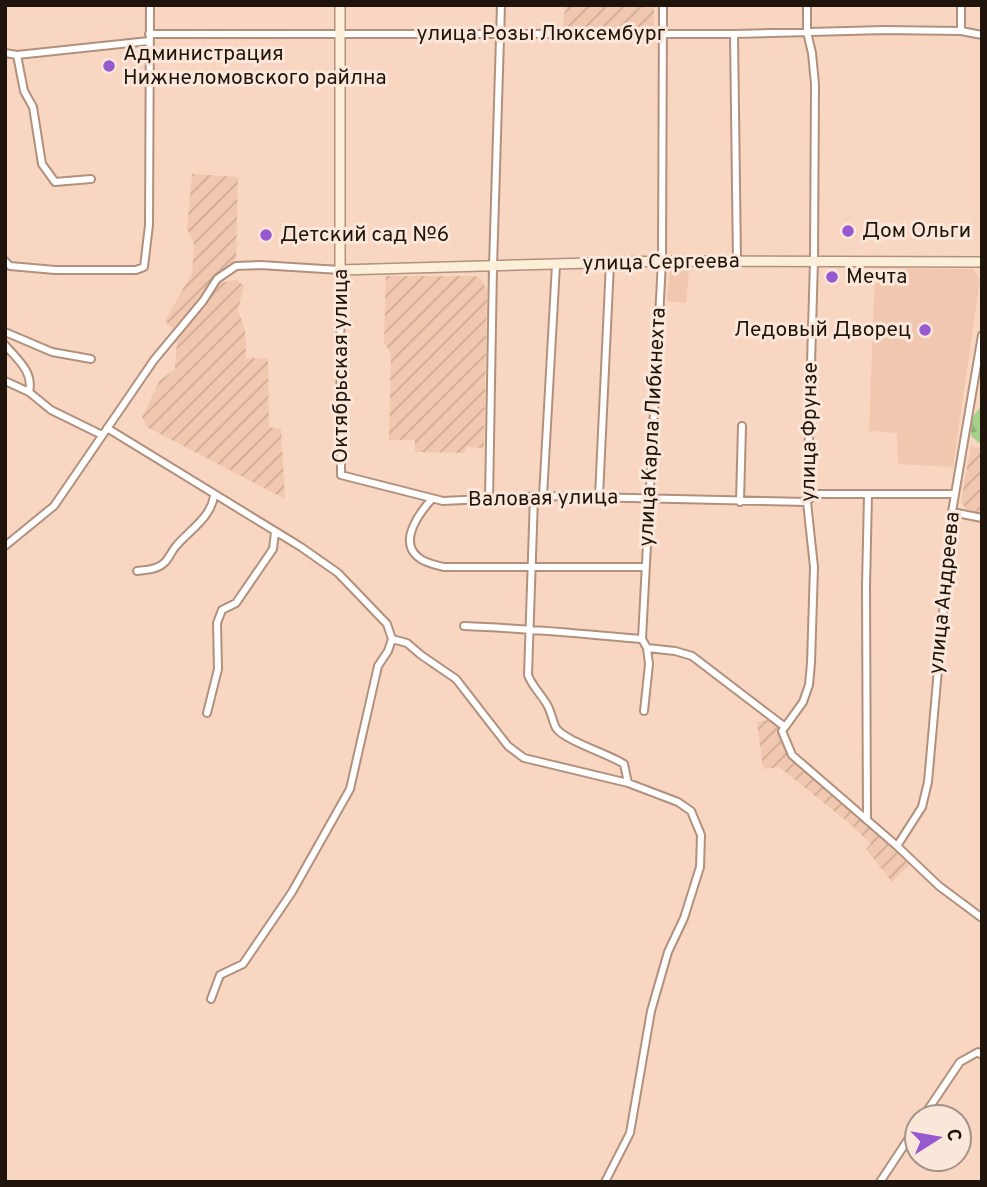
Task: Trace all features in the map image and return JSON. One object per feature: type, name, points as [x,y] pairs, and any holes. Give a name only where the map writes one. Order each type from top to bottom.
[{"type":"main road","name":"Октябрьская улица","points":[[340,5],[340,270]]},
{"type":"main road","name":"улица Сергеева","points":[[340,270],[662,261],[982,262]]},
{"type":"street","points":[[5,261],[10,266],[55,271],[136,270],[144,267],[149,225],[150,5]]},
{"type":"street","points":[[489,500],[501,5]]},
{"type":"street","name":"улица Карла Либкнехта","points":[[642,639],[662,261],[663,5]]},
{"type":"street","name":"улица Фрунзе","points":[[785,727],[803,702],[809,685],[814,567],[807,502],[814,260],[815,84],[807,32],[807,5]]},
{"type":"street","points":[[961,5],[961,31]]},
{"type":"street","name":"улица Розы Люксембург","points":[[17,55],[149,38],[961,31],[982,35]]},
{"type":"street","points":[[734,34],[737,261]]},
{"type":"street","points":[[5,53],[17,55],[20,64],[24,91],[33,107],[41,164],[55,183],[90,179]]},
{"type":"street","points":[[599,496],[610,263]]},
{"type":"street","points":[[5,546],[54,506],[154,360],[203,301],[217,279],[236,267],[260,265],[340,270]]},
{"type":"street","points":[[543,496],[556,265]]},
{"type":"street","name":"Октябрьская улица","points":[[340,270],[341,475]]},
{"type":"street","points":[[5,331],[52,352],[91,359]]},
{"type":"street","name":"улица Андреева","points":[[897,846],[922,807],[928,782],[954,494],[982,335]]},
{"type":"street","points":[[5,345],[28,372],[31,383],[29,392]]},
{"type":"street","points":[[5,381],[29,392],[51,410],[104,431],[275,532],[338,573],[387,624],[392,639],[378,666],[350,789],[292,892],[243,964],[220,975],[211,999]]},
{"type":"street","points":[[740,502],[741,426]]},
{"type":"street","name":"Валовая улица","points":[[341,475],[443,501],[599,496],[807,502],[814,494],[954,494]]},
{"type":"street","points":[[867,820],[868,494]]},
{"type":"street","points":[[136,570],[151,569],[163,564],[213,506],[214,496]]},
{"type":"street","points":[[534,497],[528,675],[531,684],[548,707],[558,730],[569,739],[609,754],[624,764],[628,783]]},
{"type":"street","points":[[432,499],[411,530],[414,551],[419,559],[444,567],[645,567]]},
{"type":"street","points":[[952,512],[982,518]]},
{"type":"street","points":[[207,713],[218,669],[217,623],[222,610],[236,603],[272,549],[275,532]]},
{"type":"street","points":[[464,626],[642,639],[647,648],[649,664],[644,711]]},
{"type":"street","points":[[392,639],[407,643],[421,656],[456,679],[508,746],[524,758],[628,783],[678,802],[691,811],[701,835],[700,867],[684,918],[668,952],[651,1011],[631,1133],[605,1182]]},
{"type":"street","points":[[647,648],[692,656],[785,727],[782,731],[792,755],[939,886],[982,918]]},
{"type":"street","points":[[932,1103],[960,1062],[978,1052],[982,1055]]},
{"type":"street","points":[[880,1182],[903,1147]]},
{"type":"shaded area","points":[[565,5],[654,5],[654,27],[563,27]]},
{"type":"shaded area","points":[[192,174],[238,177],[236,260],[215,276],[175,330],[165,321],[192,273],[194,244],[187,229]]},
{"type":"shaded area","points":[[875,268],[973,269],[980,279],[953,467],[898,464],[897,433],[869,431]]},
{"type":"shaded area","points":[[670,269],[689,271],[686,303],[667,301]]},
{"type":"shaded area","points":[[386,276],[476,276],[482,280],[487,290],[484,448],[466,447],[465,453],[415,452],[415,440],[389,440],[391,354],[384,342]]},
{"type":"shaded area","points":[[236,280],[244,286],[238,310],[245,330],[246,358],[268,359],[269,427],[281,429],[285,499],[147,427],[142,417],[160,380],[175,370],[177,339],[219,283]]},
{"type":"shaded area","points":[[971,447],[982,448],[982,514],[967,511],[961,501]]},
{"type":"shaded area","points":[[768,720],[785,732],[797,759],[858,809],[909,865],[892,882],[866,849],[871,844],[849,823],[779,767],[763,769],[757,722]]},
{"type":"green space","points":[[982,405],[982,445],[971,436],[972,418]]},
{"type":"place","name":"Администрация Нижнеломовского райлна","points":[[109,66]]},
{"type":"place","name":"Дом Ольги","points":[[848,231]]},
{"type":"place","name":"Детский сад №6","points":[[266,235]]},
{"type":"place","name":"Мечта","points":[[832,277]]},
{"type":"place","name":"Ледовый Дворец","points":[[925,330]]}]
